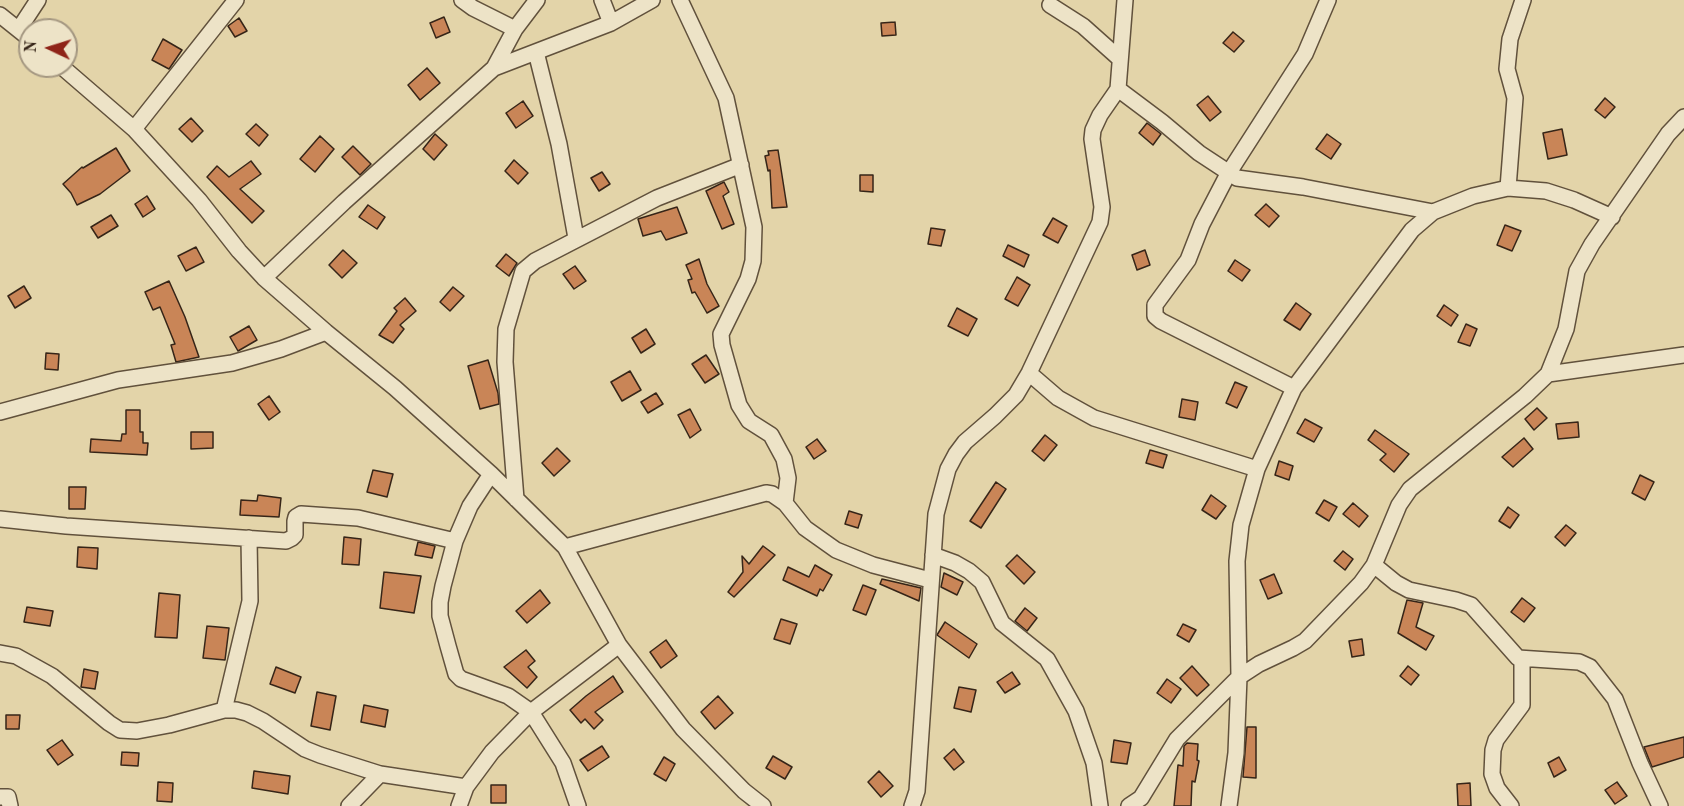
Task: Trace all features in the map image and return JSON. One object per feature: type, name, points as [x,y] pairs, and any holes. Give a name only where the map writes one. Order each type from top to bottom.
[{"type":"street","points":[[31,18],[38,0]]},
{"type":"street","points":[[134,129],[236,0]]},
{"type":"street","points":[[462,0],[515,29]]},
{"type":"street","points":[[264,278],[344,202],[494,68],[515,29],[537,0]]},
{"type":"street","points":[[602,0],[611,22]]},
{"type":"street","points":[[494,68],[611,22],[652,0]]},
{"type":"street","points":[[680,0],[726,98],[754,227],[753,261],[748,279],[721,334],[722,345],[739,405],[749,421],[771,435],[784,459],[788,478],[785,503]]},
{"type":"street","points":[[912,806],[916,792],[936,514],[948,469],[956,454],[965,442],[1016,395],[1029,373],[1100,222],[1102,207],[1092,147],[1093,130],[1100,115],[1118,89],[1125,0]]},
{"type":"street","points":[[1294,388],[1161,321],[1155,316],[1155,305],[1188,260],[1202,224],[1228,174],[1305,54],[1328,0]]},
{"type":"street","points":[[1508,188],[1515,98],[1507,69],[1510,39],[1522,0]]},
{"type":"street","points":[[1050,5],[1083,26],[1120,59]]},
{"type":"street","points":[[0,15],[18,29]]},
{"type":"street","points":[[536,52],[559,144],[576,238]]},
{"type":"street","points":[[75,78],[134,129],[199,200],[239,251],[264,278],[395,388],[491,474],[565,547],[619,645],[683,729],[744,791],[763,806]]},
{"type":"street","points":[[1118,89],[1228,174],[1245,180],[1303,187],[1433,212]]},
{"type":"street","points":[[1129,806],[1141,798],[1177,739],[1239,677],[1259,664],[1305,641],[1361,583],[1374,565],[1399,505],[1410,489],[1525,396],[1548,374],[1566,329],[1577,271],[1592,244],[1668,135],[1684,117]]},
{"type":"street","points":[[516,499],[505,362],[506,329],[523,271],[529,264],[576,238],[657,198],[741,165]]},
{"type":"street","points":[[1229,806],[1236,753],[1239,677],[1237,561],[1241,525],[1257,469],[1294,388],[1412,230],[1433,212],[1473,196],[1508,188],[1546,191],[1574,200],[1612,217]]},
{"type":"street","points":[[0,412],[118,380],[232,363],[281,349],[326,332]]},
{"type":"street","points":[[1548,374],[1684,355]]},
{"type":"street","points":[[1029,373],[1058,398],[1094,418],[1257,469]]},
{"type":"street","points":[[491,474],[470,506],[455,542],[440,602],[440,616],[456,674],[468,682],[508,696],[531,712],[563,763],[578,806]]},
{"type":"street","points":[[565,547],[766,493],[772,494],[785,503],[805,528],[836,550],[873,565],[930,580]]},
{"type":"street","points":[[0,519],[66,526],[286,541],[295,534],[296,517],[301,514],[357,518],[455,542]]},
{"type":"street","points":[[224,710],[250,601],[249,538]]},
{"type":"street","points":[[933,555],[956,563],[982,582],[1002,623],[1047,659],[1077,711],[1094,763],[1100,806]]},
{"type":"street","points":[[1374,565],[1396,583],[1409,590],[1471,605],[1513,654],[1522,659],[1579,662],[1590,667],[1615,699],[1660,806]]},
{"type":"street","points":[[459,806],[466,787],[492,752],[531,712],[619,645]]},
{"type":"street","points":[[0,653],[16,656],[52,676],[120,730],[137,731],[224,710],[236,710],[263,721],[305,749],[380,774],[466,787]]},
{"type":"street","points":[[1511,806],[1497,788],[1492,774],[1493,750],[1496,740],[1522,705],[1522,659]]},
{"type":"street","points":[[349,806],[380,774]]},
{"type":"street","points":[[0,797],[8,796],[10,806]]},
{"type":"building","points":[[444,17],[450,32],[436,38],[430,23]]},
{"type":"building","points":[[239,18],[247,31],[235,37],[228,26]]},
{"type":"building","points":[[895,22],[896,35],[882,36],[881,23]]},
{"type":"building","points":[[1233,32],[1244,41],[1234,52],[1223,43]]},
{"type":"building","points":[[163,39],[182,50],[169,69],[152,60]]},
{"type":"building","points":[[427,68],[440,83],[420,100],[408,85]]},
{"type":"building","points":[[1208,96],[1221,112],[1210,121],[1197,105]]},
{"type":"building","points":[[1605,98],[1615,107],[1605,118],[1595,110]]},
{"type":"building","points":[[523,101],[533,116],[516,128],[506,113]]},
{"type":"building","points":[[191,118],[203,131],[192,142],[179,129]]},
{"type":"building","points":[[1147,123],[1161,134],[1153,145],[1139,133]]},
{"type":"building","points":[[256,124],[268,135],[259,146],[246,134]]},
{"type":"building","points":[[1562,129],[1567,155],[1548,159],[1543,133]]},
{"type":"building","points":[[435,134],[447,145],[434,160],[423,149]]},
{"type":"building","points":[[1327,134],[1341,144],[1331,159],[1316,149]]},
{"type":"building","points":[[320,136],[334,149],[315,172],[300,159]]},
{"type":"building","points":[[353,146],[371,164],[360,175],[342,157]]},
{"type":"building","points":[[116,148],[130,171],[100,194],[77,205],[63,184],[82,167]]},
{"type":"building","points":[[778,150],[787,207],[772,208],[770,170],[768,171],[765,156],[769,155],[768,151]]},
{"type":"building","points":[[514,160],[528,173],[518,184],[505,171]]},
{"type":"building","points":[[251,161],[261,174],[240,189],[264,211],[252,223],[207,177],[217,166],[229,177]]},
{"type":"building","points":[[602,172],[610,184],[599,191],[591,178]]},
{"type":"building","points":[[860,175],[873,175],[873,192],[860,191]]},
{"type":"building","points":[[724,182],[729,192],[723,196],[734,224],[722,229],[706,191]]},
{"type":"building","points":[[147,196],[155,209],[143,217],[135,204]]},
{"type":"building","points":[[1266,204],[1279,216],[1269,227],[1255,215]]},
{"type":"building","points":[[368,205],[385,217],[377,229],[359,217]]},
{"type":"building","points":[[677,207],[687,233],[666,240],[661,231],[643,236],[638,219]]},
{"type":"building","points":[[111,215],[118,226],[98,238],[91,227]]},
{"type":"building","points":[[1053,218],[1067,226],[1058,243],[1043,235]]},
{"type":"building","points":[[1505,225],[1521,231],[1512,251],[1497,245]]},
{"type":"building","points":[[931,228],[945,230],[941,246],[928,244]]},
{"type":"building","points":[[1008,245],[1029,255],[1024,267],[1003,256]]},
{"type":"building","points":[[196,247],[204,262],[186,271],[178,256]]},
{"type":"building","points":[[343,250],[357,263],[342,278],[329,265]]},
{"type":"building","points":[[1145,250],[1150,265],[1137,270],[1132,255]]},
{"type":"building","points":[[506,254],[517,263],[509,276],[496,266]]},
{"type":"building","points":[[699,259],[707,284],[719,306],[707,313],[695,292],[692,293],[688,280],[692,279],[686,265]]},
{"type":"building","points":[[1235,260],[1250,270],[1242,281],[1228,271]]},
{"type":"building","points":[[575,266],[586,281],[574,289],[563,274]]},
{"type":"building","points":[[1017,277],[1030,285],[1018,306],[1005,299]]},
{"type":"building","points":[[169,281],[199,357],[176,362],[171,345],[175,344],[160,307],[153,310],[145,292]]},
{"type":"building","points":[[24,286],[31,298],[15,308],[8,296]]},
{"type":"building","points":[[453,287],[464,296],[450,311],[440,302]]},
{"type":"building","points":[[405,298],[416,311],[400,325],[404,329],[393,343],[379,335],[397,311],[394,308]]},
{"type":"building","points":[[1296,303],[1311,314],[1300,330],[1284,320]]},
{"type":"building","points":[[1444,305],[1458,315],[1451,326],[1437,316]]},
{"type":"building","points":[[957,308],[977,319],[968,336],[948,326]]},
{"type":"building","points":[[1466,324],[1477,329],[1470,346],[1458,342]]},
{"type":"building","points":[[249,326],[257,340],[238,351],[230,337]]},
{"type":"building","points":[[646,329],[655,344],[641,353],[632,338]]},
{"type":"building","points":[[46,353],[59,354],[58,370],[45,369]]},
{"type":"building","points":[[706,355],[719,374],[705,383],[692,364]]},
{"type":"building","points":[[488,360],[499,404],[480,409],[468,366]]},
{"type":"building","points":[[630,371],[641,390],[622,401],[611,382]]},
{"type":"building","points":[[1235,382],[1247,387],[1237,408],[1226,403]]},
{"type":"building","points":[[656,393],[663,404],[648,413],[641,402]]},
{"type":"building","points":[[269,396],[280,412],[269,420],[258,404]]},
{"type":"building","points":[[1182,399],[1198,402],[1195,420],[1179,417]]},
{"type":"building","points":[[1537,408],[1547,418],[1534,430],[1525,419]]},
{"type":"building","points":[[690,409],[701,430],[690,438],[678,415]]},
{"type":"building","points":[[126,410],[140,410],[140,432],[143,432],[143,443],[148,443],[147,455],[90,452],[91,439],[121,441],[122,434],[126,434]]},
{"type":"building","points":[[1305,419],[1322,428],[1314,442],[1297,433]]},
{"type":"building","points":[[1578,422],[1579,437],[1558,439],[1556,424]]},
{"type":"building","points":[[1375,430],[1409,454],[1394,472],[1380,460],[1386,454],[1368,440]]},
{"type":"building","points":[[191,432],[213,432],[213,448],[191,449]]},
{"type":"building","points":[[1045,435],[1057,445],[1044,461],[1032,451]]},
{"type":"building","points":[[1524,438],[1533,449],[1513,467],[1502,457]]},
{"type":"building","points":[[817,439],[826,451],[814,459],[806,447]]},
{"type":"building","points":[[557,448],[570,461],[554,476],[542,463]]},
{"type":"building","points":[[1150,450],[1167,455],[1163,468],[1146,463]]},
{"type":"building","points":[[1279,461],[1293,466],[1289,480],[1275,475]]},
{"type":"building","points":[[373,470],[393,474],[387,497],[367,492]]},
{"type":"building","points":[[1640,475],[1654,482],[1645,500],[1632,493]]},
{"type":"building","points":[[996,482],[1006,489],[981,528],[970,521]]},
{"type":"building","points":[[69,487],[86,487],[85,509],[69,509]]},
{"type":"building","points":[[258,495],[281,498],[279,517],[240,515],[241,500],[257,501]]},
{"type":"building","points":[[1211,495],[1226,506],[1216,519],[1202,510]]},
{"type":"building","points":[[1324,500],[1337,507],[1329,521],[1316,513]]},
{"type":"building","points":[[1353,503],[1368,516],[1359,527],[1343,514]]},
{"type":"building","points":[[1508,507],[1519,515],[1510,528],[1499,521]]},
{"type":"building","points":[[849,511],[862,515],[858,528],[845,524]]},
{"type":"building","points":[[1566,525],[1576,533],[1565,546],[1555,537]]},
{"type":"building","points":[[344,537],[361,539],[359,565],[342,564]]},
{"type":"building","points":[[418,542],[435,546],[432,558],[415,555]]},
{"type":"building","points":[[763,546],[775,555],[734,597],[728,592],[743,572],[742,556],[749,564]]},
{"type":"building","points":[[78,547],[98,548],[97,569],[77,567]]},
{"type":"building","points":[[1343,551],[1353,559],[1345,570],[1334,561]]},
{"type":"building","points":[[1017,555],[1035,572],[1024,584],[1006,566]]},
{"type":"building","points":[[815,565],[832,575],[823,591],[820,589],[817,596],[783,580],[788,567],[809,577]]},
{"type":"building","points":[[384,572],[421,576],[414,613],[380,608]]},
{"type":"building","points":[[944,573],[963,582],[957,595],[941,587]]},
{"type":"building","points":[[1274,574],[1282,593],[1268,599],[1260,580]]},
{"type":"building","points":[[882,579],[921,588],[919,601],[880,584]]},
{"type":"building","points":[[863,585],[876,590],[866,615],[853,610]]},
{"type":"building","points":[[540,590],[550,603],[527,623],[516,611]]},
{"type":"building","points":[[159,593],[180,595],[177,638],[155,637]]},
{"type":"building","points":[[1522,598],[1535,608],[1524,622],[1511,612]]},
{"type":"building","points":[[1407,600],[1423,603],[1416,627],[1434,636],[1426,650],[1398,633]]},
{"type":"building","points":[[27,607],[53,611],[50,626],[24,622]]},
{"type":"building","points":[[1025,608],[1037,618],[1027,631],[1015,621]]},
{"type":"building","points":[[781,619],[797,624],[790,644],[774,639]]},
{"type":"building","points":[[945,622],[977,644],[969,658],[937,635]]},
{"type":"building","points":[[1183,624],[1196,630],[1189,642],[1177,635]]},
{"type":"building","points":[[207,626],[229,628],[225,660],[203,658]]},
{"type":"building","points":[[1362,639],[1364,655],[1352,657],[1349,641]]},
{"type":"building","points":[[666,640],[677,656],[661,668],[650,652]]},
{"type":"building","points":[[526,650],[535,661],[528,667],[537,677],[527,688],[504,667]]},
{"type":"building","points":[[1192,666],[1209,685],[1197,696],[1180,678]]},
{"type":"building","points":[[1408,666],[1419,675],[1411,685],[1400,676]]},
{"type":"building","points":[[276,667],[301,677],[295,693],[270,684]]},
{"type":"building","points":[[84,669],[98,672],[95,689],[81,687]]},
{"type":"building","points":[[1012,672],[1020,684],[1005,693],[997,682]]},
{"type":"building","points":[[613,676],[623,692],[595,712],[603,720],[594,729],[585,719],[581,723],[570,710]]},
{"type":"building","points":[[1167,679],[1181,689],[1171,703],[1157,693]]},
{"type":"building","points":[[959,687],[976,690],[971,712],[954,708]]},
{"type":"building","points":[[317,692],[336,696],[330,730],[311,726]]},
{"type":"building","points":[[718,696],[733,713],[715,729],[701,712]]},
{"type":"building","points":[[364,705],[388,710],[385,727],[361,722]]},
{"type":"building","points":[[6,715],[20,715],[19,729],[6,729]]},
{"type":"building","points":[[1247,727],[1256,727],[1256,778],[1243,777]]},
{"type":"building","points":[[1684,737],[1684,757],[1652,767],[1644,747]]},
{"type":"building","points":[[62,740],[73,755],[58,765],[47,750]]},
{"type":"building","points":[[1114,740],[1131,743],[1127,764],[1111,762]]},
{"type":"building","points":[[1187,743],[1198,744],[1197,760],[1199,761],[1195,782],[1192,781],[1191,806],[1174,806],[1178,765],[1183,766],[1184,746]]},
{"type":"building","points":[[602,746],[609,757],[588,771],[580,760]]},
{"type":"building","points":[[954,749],[964,762],[954,770],[944,758]]},
{"type":"building","points":[[122,752],[139,753],[138,766],[121,765]]},
{"type":"building","points":[[773,756],[792,767],[785,779],[766,768]]},
{"type":"building","points":[[664,757],[675,764],[666,781],[654,774]]},
{"type":"building","points":[[1559,757],[1566,770],[1554,777],[1548,763]]},
{"type":"building","points":[[254,771],[290,776],[288,794],[252,788]]},
{"type":"building","points":[[879,771],[893,786],[881,797],[868,782]]},
{"type":"building","points":[[158,782],[173,783],[172,802],[157,801]]},
{"type":"building","points":[[1617,782],[1627,796],[1615,804],[1605,790]]},
{"type":"building","points":[[1470,783],[1471,806],[1458,806],[1457,784]]},
{"type":"building","points":[[491,785],[506,785],[506,803],[491,803]]}]
